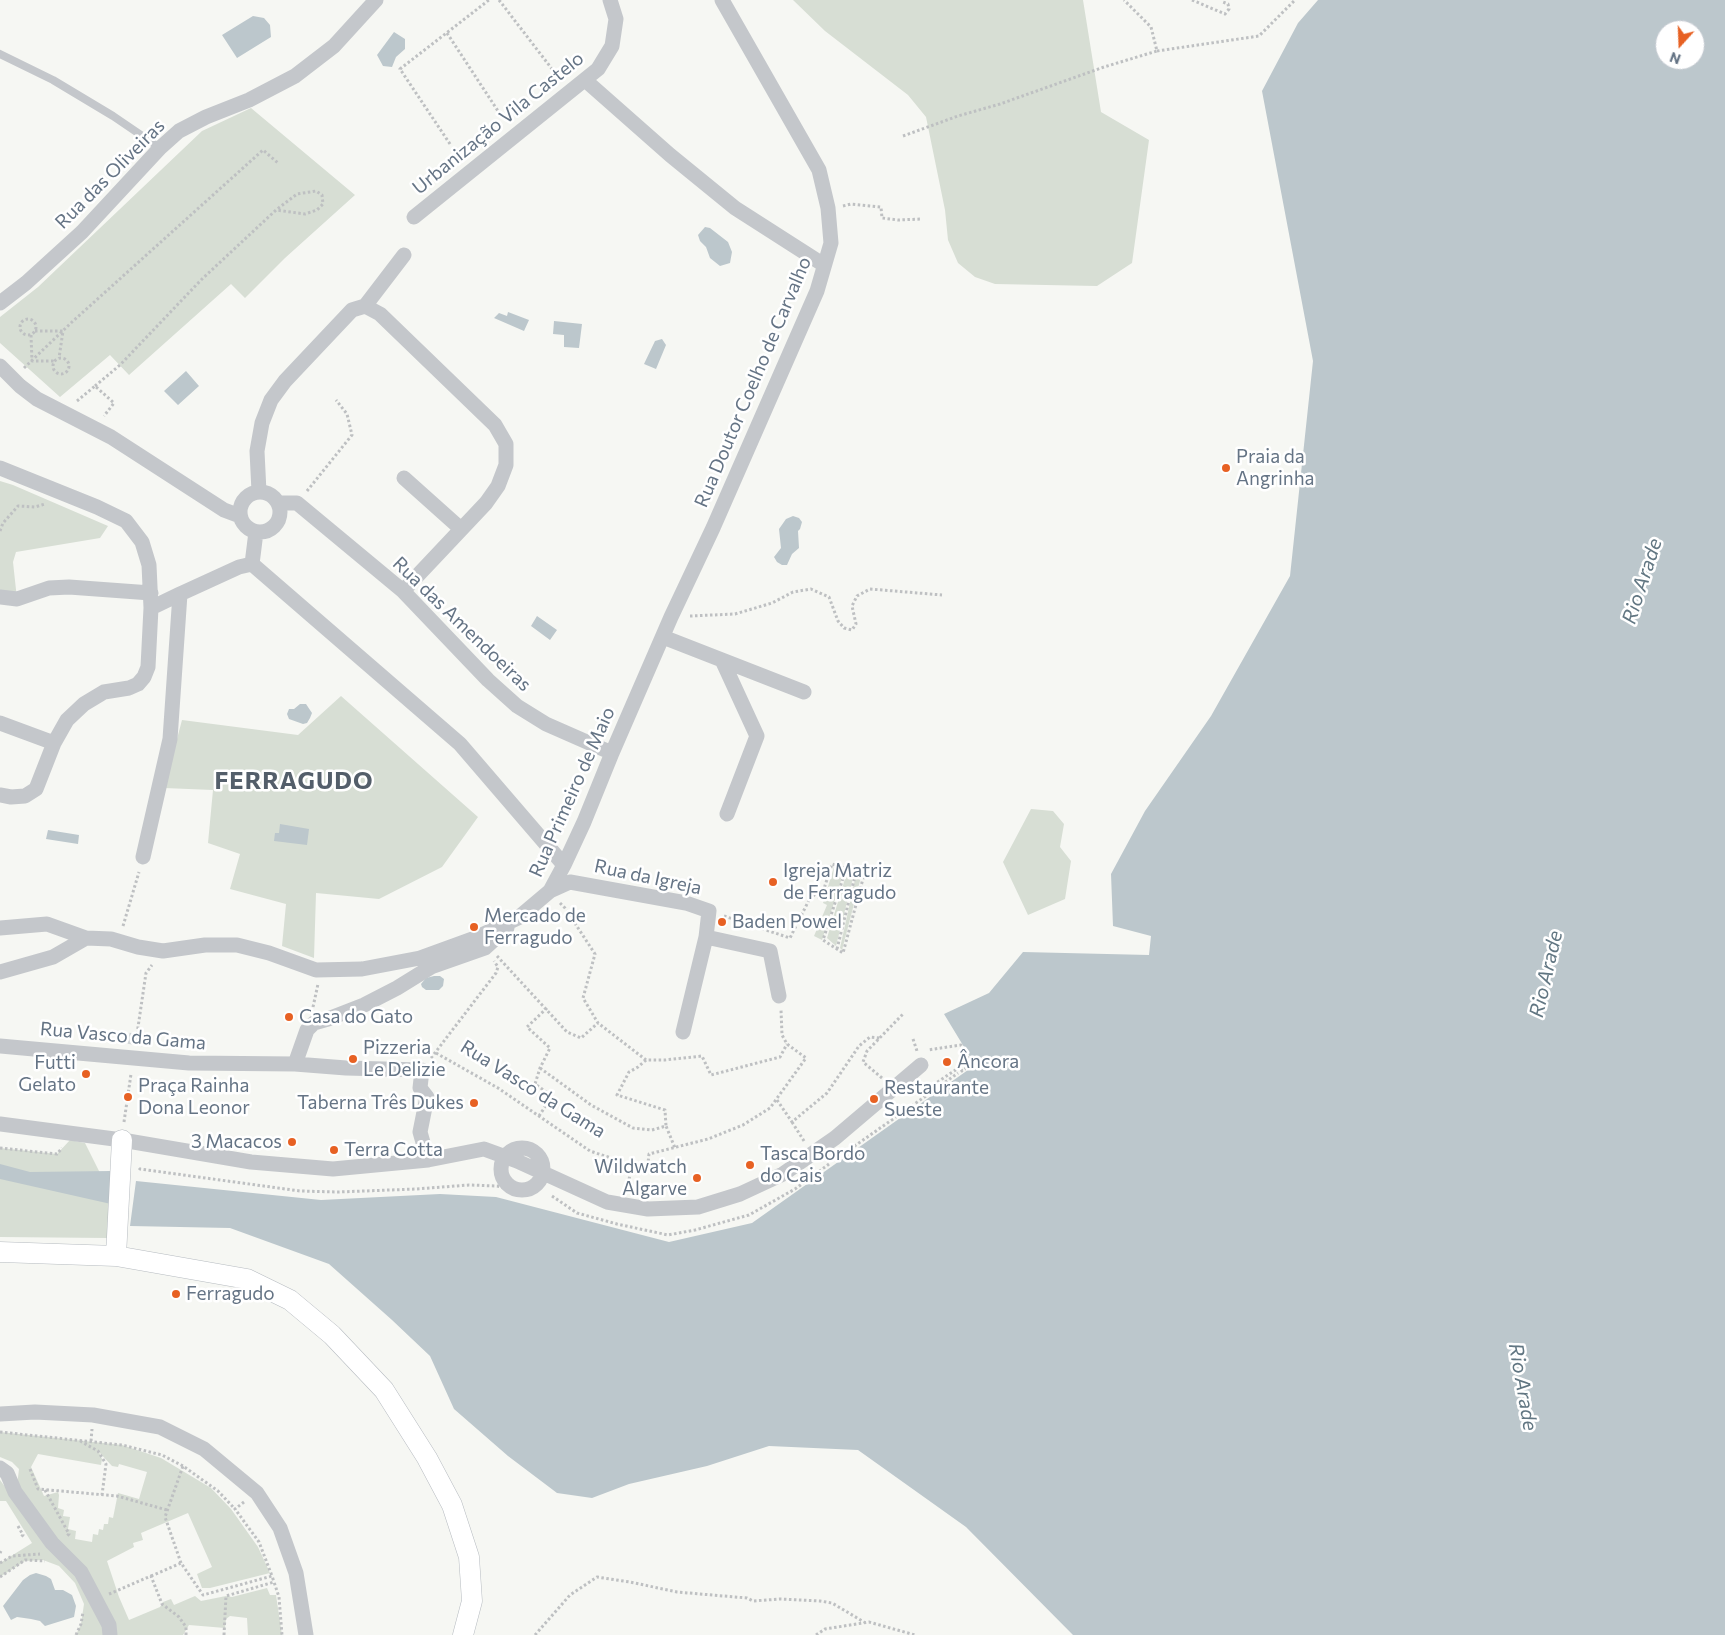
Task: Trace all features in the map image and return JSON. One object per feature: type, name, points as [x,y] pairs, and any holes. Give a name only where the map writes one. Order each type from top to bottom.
[{"type":"street","name":"Urbanização Vila Castelo","points":[[414,218],[598,69],[612,46],[616,19],[610,0]]},
{"type":"street","name":"Rua Doutor Coelho de Carvalho","points":[[671,617],[713,528],[817,291],[831,243],[828,208],[819,170],[722,0]]},
{"type":"street","name":"Rua das Oliveiras","points":[[0,303],[26,283],[82,232],[160,148],[179,131],[206,117],[249,100],[295,76],[334,46],[373,1]]},
{"type":"street","points":[[585,80],[670,155],[735,208],[824,265]]},
{"type":"street","points":[[259,492],[257,451],[262,423],[271,400],[285,381],[339,321],[352,310],[365,306],[404,255]]},
{"type":"street","points":[[365,306],[380,314],[495,425],[506,444],[506,465],[498,486],[486,503],[403,591]]},
{"type":"street","points":[[0,366],[37,399],[111,437],[224,510],[240,516]]},
{"type":"street","points":[[0,468],[97,507],[126,521],[142,542],[150,565],[151,600],[148,667],[144,677],[138,684],[129,688],[104,692],[84,704],[67,720],[54,742],[36,789],[26,796],[12,797],[0,795]]},
{"type":"street","points":[[404,478],[461,529]]},
{"type":"street","points":[[259,492],[266,493],[278,502],[280,516],[278,522],[268,531],[256,532],[246,527],[240,516],[242,503],[246,498],[259,492]]},
{"type":"street","points":[[278,502],[297,503]]},
{"type":"street","name":"Rua das Amendoeiras","points":[[297,503],[403,591],[488,680],[517,706],[546,724],[612,753]]},
{"type":"street","points":[[252,564],[256,532]]},
{"type":"street","points":[[0,597],[17,600],[49,588],[69,587],[151,600],[180,594],[239,567],[252,564]]},
{"type":"street","points":[[252,564],[460,744],[564,865]]},
{"type":"street","points":[[144,857],[170,739],[180,594]]},
{"type":"street","name":"Rua Primeiro de Maio","points":[[86,938],[111,939],[138,947],[163,951],[205,945],[237,946],[269,953],[316,970],[362,969],[420,958],[475,938],[518,918],[550,892],[564,865],[671,617]]},
{"type":"street","points":[[663,637],[804,692]]},
{"type":"street","points":[[722,660],[757,736],[727,814]]},
{"type":"street","points":[[0,723],[54,742]]},
{"type":"street","name":"Rua da Igreja","points":[[550,892],[570,882],[686,903],[709,911],[706,937],[683,1032]]},
{"type":"street","points":[[295,1064],[307,1030],[314,1023],[328,1020],[364,1005],[431,967],[486,947],[518,918]]},
{"type":"street","points":[[0,928],[47,924],[86,938]]},
{"type":"street","points":[[706,937],[770,951],[779,996]]},
{"type":"street","points":[[0,972],[53,957],[86,938]]},
{"type":"street","name":"Rua Vasco da Gama","points":[[0,1046],[189,1063],[295,1064],[346,1068],[422,1070],[420,1088],[427,1097],[420,1132],[428,1160]]},
{"type":"street","points":[[0,1124],[122,1140],[251,1162],[333,1169],[428,1160],[484,1149],[607,1202],[648,1209],[698,1208],[740,1194],[783,1174],[835,1138],[894,1089],[919,1058]]},
{"type":"street","points":[[116,1256],[122,1140]]},
{"type":"street","points":[[504,1156],[501,1171],[503,1178],[512,1187],[524,1190],[531,1188],[540,1179],[542,1173]]},
{"type":"street","points":[[0,1252],[116,1256],[247,1279],[290,1300],[332,1335],[384,1390],[452,1505],[469,1557],[472,1601],[463,1635]]},
{"type":"street","points":[[0,1414],[34,1412],[93,1415],[160,1426],[204,1449],[257,1493],[280,1528],[296,1573],[306,1635]]},
{"type":"street","points":[[0,1468],[6,1472],[15,1492],[48,1549],[81,1572],[91,1603],[109,1625],[110,1635]]},
{"type":"lane","points":[[0,54],[52,80],[114,116],[160,148]]},
{"type":"path","points":[[450,144],[400,69],[489,0]]},
{"type":"path","points":[[498,0],[552,70]]},
{"type":"path","points":[[1124,0],[1151,27],[1157,51]]},
{"type":"path","points":[[1192,0],[1225,14],[1229,9],[1228,4],[1223,2],[1224,0]]},
{"type":"path","points":[[903,136],[1104,67],[1157,51],[1259,36],[1295,0]]},
{"type":"path","points":[[446,33],[498,111]]},
{"type":"path","points":[[13,379],[63,331],[263,150],[278,163]]},
{"type":"path","points":[[64,413],[120,365],[201,280],[276,210],[297,194],[316,191],[322,195],[323,204],[317,210],[305,214],[276,210]]},
{"type":"path","points":[[851,204],[881,206],[882,218],[898,220],[922,219]]},
{"type":"path","points":[[31,335],[21,332],[19,327],[21,322],[26,319],[31,319],[36,326],[35,331],[31,335],[32,360]]},
{"type":"path","points":[[35,331],[63,331]]},
{"type":"path","points":[[59,358],[63,331]]},
{"type":"path","points":[[32,360],[54,361],[59,358],[65,359],[68,362],[69,370],[65,374],[59,375],[54,372],[52,366],[54,361]]},
{"type":"path","points":[[94,429],[114,403],[95,386]]},
{"type":"path","points":[[297,503],[352,435],[347,414],[336,400]]},
{"type":"path","points":[[0,531],[2,522],[18,506],[35,506],[52,502]]},
{"type":"path","points":[[671,617],[735,614],[772,603],[793,592],[811,589],[829,597],[838,621],[844,628],[852,630],[856,624],[852,606],[857,596],[870,589],[942,595]]},
{"type":"path","points":[[119,941],[144,857]]},
{"type":"path","points":[[709,911],[790,938],[812,894],[821,898],[832,864],[864,875],[843,953],[823,940],[846,869]]},
{"type":"path","points":[[837,949],[856,872]]},
{"type":"path","points":[[550,892],[565,908],[595,954],[583,998],[598,1023],[646,1060],[702,1056],[711,1075],[780,1057],[787,1044]]},
{"type":"path","points":[[486,947],[547,1008],[567,1032],[581,1038],[598,1023]]},
{"type":"path","name":"Rua Vasco da Gama","points":[[486,947],[498,967],[496,972],[436,1053],[498,1088],[590,1152],[632,1166]]},
{"type":"path","points":[[137,1034],[146,973],[163,951]]},
{"type":"path","points":[[307,1030],[322,970]]},
{"type":"path","points":[[624,1205],[632,1166],[648,1163],[649,1154],[708,1139],[742,1125],[770,1108],[777,1100],[806,1058],[787,1044],[782,1035],[779,996]]},
{"type":"path","points":[[539,1116],[552,1096],[535,1084],[540,1068],[550,1048],[527,1027],[547,1008]]},
{"type":"path","points":[[894,1089],[864,1062],[866,1051],[904,1012]]},
{"type":"path","points":[[792,1122],[827,1093],[859,1046],[870,1036],[880,1038]]},
{"type":"path","points":[[912,1039],[919,1058]]},
{"type":"path","points":[[122,1140],[133,1058]]},
{"type":"path","points":[[646,1060],[629,1072],[617,1095],[665,1110],[666,1126],[675,1148]]},
{"type":"path","points":[[540,1068],[591,1105],[634,1128],[652,1130],[666,1126]]},
{"type":"path","points":[[932,1091],[958,1073]]},
{"type":"path","points":[[777,1100],[812,1154]]},
{"type":"path","points":[[0,1148],[57,1154],[74,1134]]},
{"type":"path","points":[[0,1432],[122,1445],[162,1455],[183,1466],[218,1492],[235,1509],[259,1542],[279,1597],[282,1635]]},
{"type":"path","points":[[78,1440],[98,1451],[106,1464],[102,1494]]},
{"type":"path","points":[[183,1466],[165,1517],[181,1563],[202,1595],[272,1576]]},
{"type":"path","points":[[30,1469],[38,1488],[117,1496],[167,1510]]},
{"type":"path","points":[[0,1563],[12,1556],[48,1549],[69,1534],[45,1489]]},
{"type":"path","points":[[235,1509],[257,1493]]},
{"type":"path","points":[[0,1577],[25,1560],[41,1560],[51,1563]]},
{"type":"path","points":[[76,1635],[91,1603],[181,1563]]},
{"type":"path","points":[[151,1576],[162,1604],[179,1616],[186,1628],[186,1635]]},
{"type":"path","points":[[535,1635],[570,1595],[596,1577],[677,1592],[747,1598],[753,1601],[780,1599],[832,1603],[864,1622]]},
{"type":"path","points":[[224,1635],[226,1596],[274,1582]]},
{"type":"path","points":[[816,1635],[825,1629],[864,1622],[915,1635]]},
{"type":"shaded area","points":[[793,0],[1083,0],[1101,112],[1149,140],[1132,263],[1097,286],[995,284],[975,277],[958,263],[948,240],[945,210],[926,117],[908,95],[825,31]]},
{"type":"shaded area","points":[[251,108],[355,195],[285,258],[245,298],[231,284],[129,375],[110,355],[60,397],[0,343],[0,317],[38,287],[202,131]]},
{"type":"shaded area","points":[[0,481],[108,526],[100,538],[16,552],[13,562],[17,599],[0,597]]},
{"type":"shaded area","points":[[341,696],[478,817],[442,867],[379,899],[316,893],[314,958],[282,946],[286,904],[230,889],[240,854],[208,843],[213,790],[164,788],[182,720],[298,735]]},
{"type":"shaded area","points":[[1031,809],[1053,811],[1064,824],[1060,847],[1071,861],[1065,899],[1028,915],[1003,862]]},
{"type":"shaded area","points":[[834,867],[844,871],[822,940],[814,936],[827,905],[823,903]]},
{"type":"shaded area","points":[[847,872],[854,874],[836,946],[827,938]]},
{"type":"shaded area","points":[[856,875],[861,877],[842,950],[840,948]]},
{"type":"shaded area","points":[[70,1140],[85,1143],[100,1173],[111,1171],[107,1238],[0,1237],[0,1148],[57,1154]]},
{"type":"shaded area","points":[[0,1432],[122,1445],[161,1458],[211,1488],[231,1509],[258,1547],[270,1573],[210,1588],[202,1588],[197,1574],[212,1567],[188,1513],[141,1533],[143,1540],[133,1543],[134,1547],[107,1561],[129,1620],[160,1607],[163,1602],[171,1599],[174,1605],[195,1596],[201,1601],[226,1596],[232,1597],[267,1588],[270,1595],[276,1595],[282,1635],[248,1635],[247,1618],[230,1616],[226,1619],[225,1628],[189,1625],[183,1635],[115,1635],[57,1541],[17,1486],[19,1469],[12,1462],[0,1457]],"holes":[[[99,1452],[112,1466],[118,1467],[119,1464],[147,1472],[139,1499],[118,1493],[113,1518],[109,1517],[108,1524],[104,1524],[103,1530],[99,1529],[98,1535],[93,1534],[92,1542],[75,1539],[76,1531],[68,1529],[70,1517],[63,1516],[64,1510],[58,1508],[58,1492],[44,1496],[31,1467],[38,1454],[101,1465],[102,1459]]]},
{"type":"shaded area","points":[[0,1480],[47,1543],[79,1576],[106,1635],[76,1635],[81,1624],[84,1604],[75,1583],[59,1566],[43,1560],[25,1561],[0,1577],[0,1563],[32,1543],[6,1501],[0,1501]]},
{"type":"water","name":"Rio Arade","points":[[1318,0],[1725,0],[1725,1635],[1073,1635],[966,1527],[858,1450],[769,1446],[707,1466],[629,1484],[592,1498],[557,1493],[508,1456],[454,1409],[430,1356],[329,1264],[230,1228],[130,1226],[136,1181],[321,1200],[440,1194],[496,1197],[669,1242],[752,1223],[975,1065],[944,1014],[989,993],[1023,952],[1149,955],[1151,936],[1113,926],[1111,874],[1145,811],[1211,716],[1290,576],[1313,361],[1262,91],[1298,23]]},
{"type":"water","points":[[253,16],[264,18],[270,25],[271,37],[237,58],[222,35]]},
{"type":"water","points":[[394,32],[405,39],[405,49],[396,57],[392,67],[383,66],[377,55]]},
{"type":"water","points":[[705,227],[710,228],[728,242],[732,252],[730,263],[720,266],[710,258],[706,247],[700,241],[698,235]]},
{"type":"water","points":[[508,312],[529,320],[524,331],[494,318],[499,313],[507,316]]},
{"type":"water","points":[[554,321],[582,324],[579,348],[564,347],[564,335],[553,334]]},
{"type":"water","points":[[662,339],[666,345],[656,369],[644,364],[655,341]]},
{"type":"water","points":[[186,371],[199,386],[178,405],[164,391]]},
{"type":"water","points":[[793,516],[799,518],[802,522],[798,531],[799,548],[792,554],[787,565],[782,565],[774,557],[781,548],[779,529],[786,519]]},
{"type":"water","points":[[537,616],[557,630],[550,640],[531,626]]},
{"type":"water","points":[[300,704],[306,704],[312,713],[307,723],[303,724],[289,719],[287,714],[289,709],[294,709]]},
{"type":"water","points":[[280,824],[309,829],[307,845],[274,841],[275,833],[279,833]]},
{"type":"water","points":[[48,830],[79,835],[78,844],[46,839]]},
{"type":"water","points":[[440,976],[444,979],[443,986],[439,990],[426,990],[422,987],[421,984],[426,978]]},
{"type":"water","points":[[0,1164],[30,1172],[111,1171],[111,1204],[0,1179]]},
{"type":"water","points":[[36,1573],[51,1579],[55,1590],[63,1590],[72,1595],[76,1606],[74,1617],[45,1626],[40,1621],[31,1619],[17,1617],[11,1620],[3,1606],[23,1580]]},
{"type":"tunnel","points":[[135,1045],[137,1034]]},
{"type":"place","name":"Praia da Angrinha","points":[[1226,468]]},
{"type":"place","name":"Igreja Matriz de Ferragudo","points":[[773,882]]},
{"type":"place","name":"Baden Powel","points":[[722,922]]},
{"type":"place","name":"Mercado de Ferragudo","points":[[474,927]]},
{"type":"place","name":"Casa do Gato","points":[[289,1017]]},
{"type":"place","name":"Pizzeria Le Delizie","points":[[353,1059]]},
{"type":"place","name":"Âncora","points":[[947,1062]]},
{"type":"place","name":"Futti Gelato","points":[[86,1074]]},
{"type":"place","name":"Praça Rainha Dona Leonor","points":[[128,1097]]},
{"type":"place","name":"Restaurante Sueste","points":[[874,1099]]},
{"type":"place","name":"Taberna Três Dukes","points":[[474,1103]]},
{"type":"place","name":"3 Macacos","points":[[292,1142]]},
{"type":"place","name":"Terra Cotta","points":[[334,1150]]},
{"type":"place","name":"Tasca Bordo do Cais","points":[[750,1165]]},
{"type":"place","name":"Wildwatch Algarve","points":[[697,1178]]},
{"type":"place","name":"Ferragudo","points":[[176,1294]]},
{"type":"district","name":"FERRAGUDO","points":[[294,781]]}]
